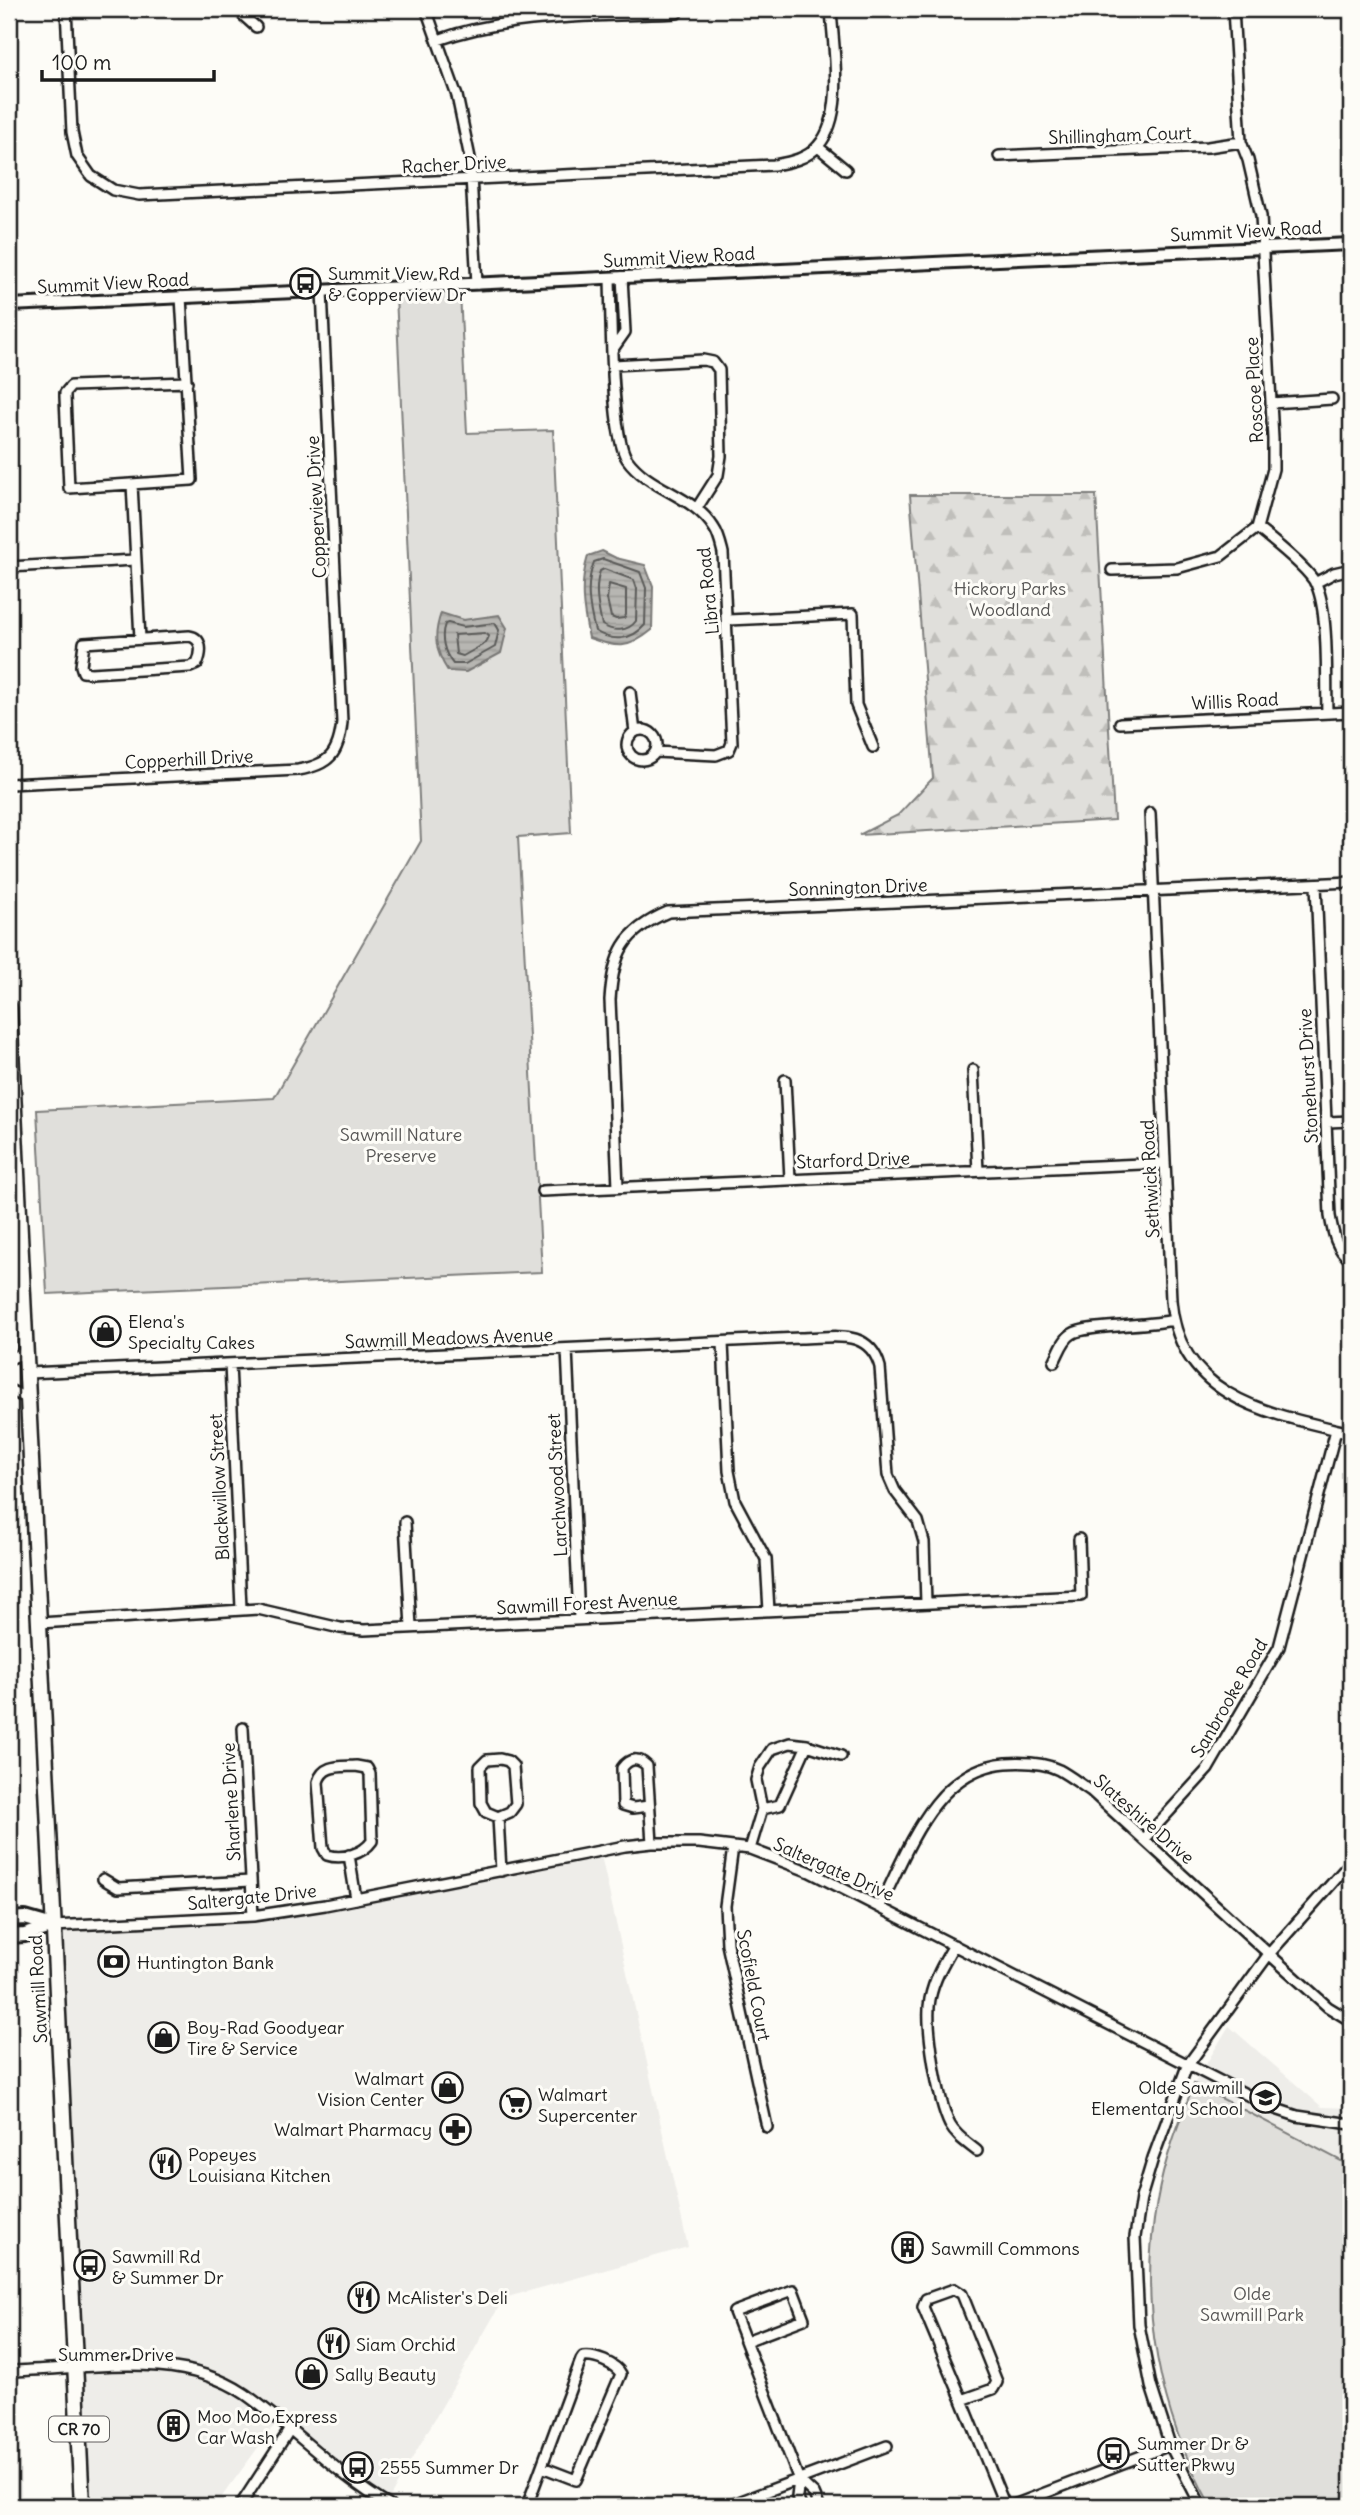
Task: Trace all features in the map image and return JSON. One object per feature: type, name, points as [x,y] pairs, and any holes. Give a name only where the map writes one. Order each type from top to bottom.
[{"type":"main road","name":"Sawmill Road","points":[[9,1008],[82,2506]]},
{"type":"main road","points":[[9,1919],[25,1918],[53,1926]]},
{"type":"main road","points":[[9,1936],[25,1935],[53,1926]]},
{"type":"street","name":"Racher Drive","points":[[66,9],[72,132],[77,156],[91,176],[113,190],[139,195],[774,165],[798,160],[818,146]]},
{"type":"street","points":[[236,9],[256,27]]},
{"type":"street","points":[[426,9],[457,96],[470,158],[477,284]]},
{"type":"street","points":[[831,9],[835,96],[832,123],[818,146],[846,170]]},
{"type":"street","name":"Roscoe Place","points":[[1233,9],[1241,142],[1261,216],[1263,248],[1273,469],[1257,528]]},
{"type":"street","points":[[438,40],[517,22],[677,13]]},
{"type":"street","name":"Shillingham Court","points":[[999,156],[1208,147],[1241,142]]},
{"type":"street","name":"Summit View Road","points":[[9,305],[1351,244]]},
{"type":"street","name":"Libra Road","points":[[613,349],[625,332],[622,277]]},
{"type":"street","name":"Libra Road","points":[[610,278],[617,426],[625,457],[648,480],[697,508],[715,528],[723,553],[733,736],[729,750],[716,755],[654,752]]},
{"type":"street","name":"Copperview Drive","points":[[322,291],[342,722]]},
{"type":"street","points":[[181,297],[187,382],[192,480],[69,488],[65,393],[71,387],[187,382]]},
{"type":"street","points":[[614,365],[704,360],[713,362],[719,370],[721,456],[718,475],[697,508]]},
{"type":"street","points":[[1270,403],[1332,399]]},
{"type":"street","points":[[132,484],[140,639]]},
{"type":"street","points":[[1112,570],[1177,568],[1221,556],[1257,528],[1282,548],[1315,583],[1324,620],[1327,713]]},
{"type":"street","points":[[9,566],[135,560]]},
{"type":"street","points":[[1315,583],[1334,573],[1351,569]]},
{"type":"street","points":[[728,620],[853,614],[856,705],[873,747]]},
{"type":"street","points":[[195,636],[199,640],[200,656],[197,664],[190,667],[83,672],[81,657],[84,643],[140,639],[195,636]]},
{"type":"street","points":[[630,692],[635,732],[628,744],[630,754],[643,760],[652,756],[657,743],[653,735],[645,731],[635,732]]},
{"type":"street","name":"Willis Road","points":[[1120,723],[1351,712]]},
{"type":"street","name":"Copperhill Drive","points":[[9,783],[316,767],[331,757],[340,741],[342,722]]},
{"type":"street","name":"Sethwick Road","points":[[1150,813],[1172,1320],[1186,1352],[1200,1372],[1219,1390],[1283,1415],[1351,1433]]},
{"type":"street","name":"Sonnington Drive","points":[[618,1187],[610,1000],[612,977],[617,954],[638,928],[668,912],[1351,882]]},
{"type":"street","name":"Stonehurst Drive","points":[[1316,884],[1330,1216],[1334,1239],[1351,1260]]},
{"type":"street","points":[[973,1070],[978,1171]]},
{"type":"street","points":[[785,1080],[790,1179]]},
{"type":"street","points":[[1327,1122],[1351,1121]]},
{"type":"street","name":"Starford Drive","points":[[542,1191],[1164,1163]]},
{"type":"street","points":[[1054,1362],[1063,1343],[1071,1334],[1082,1330],[1141,1326],[1172,1320]]},
{"type":"street","name":"Sawmill Meadows Avenue","points":[[28,1373],[847,1337],[859,1339],[877,1356],[880,1367],[888,1475],[895,1491],[918,1521],[924,1542],[926,1603]]},
{"type":"street","points":[[723,1343],[729,1471],[736,1501],[766,1559],[769,1611]]},
{"type":"street","name":"Larchwood Street","points":[[567,1349],[579,1619]]},
{"type":"street","points":[[9,1359],[26,1352]]},
{"type":"street","name":"Blackwillow Street","points":[[230,1364],[241,1608]]},
{"type":"street","points":[[9,1390],[29,1399]]},
{"type":"street","name":"Sanbrooke Road","points":[[1144,1839],[1208,1769],[1279,1647],[1336,1430]]},
{"type":"street","points":[[405,1522],[411,1627]]},
{"type":"street","name":"Sawmill Forest Avenue","points":[[40,1623],[241,1608],[258,1609],[340,1628],[364,1630],[1080,1596],[1079,1539]]},
{"type":"street","name":"Sharlene Drive","points":[[243,1728],[253,1916]]},
{"type":"street","points":[[750,1849],[761,1809],[756,1780],[760,1766],[772,1749],[789,1744],[807,1745],[841,1756]]},
{"type":"street","points":[[761,1809],[780,1805],[807,1745]]},
{"type":"street","points":[[500,1759],[508,1760],[513,1766],[516,1804],[510,1812],[498,1817],[486,1812],[481,1802],[480,1767],[488,1760],[500,1759]]},
{"type":"street","points":[[649,1806],[633,1808],[623,1805],[622,1768],[626,1762],[634,1759],[647,1766],[652,1843]]},
{"type":"street","name":"Slateshire Drive","points":[[880,1906],[927,1815],[949,1788],[978,1769],[998,1764],[1018,1762],[1058,1769],[1091,1791],[1328,2007],[1351,2021]]},
{"type":"street","points":[[356,1766],[366,1769],[370,1774],[372,1841],[366,1850],[349,1855],[333,1857],[327,1855],[323,1848],[318,1782],[320,1773],[326,1769],[356,1766]]},
{"type":"street","points":[[498,1817],[501,1871]]},
{"type":"street","name":"Saltergate Drive","points":[[53,1926],[253,1916],[652,1843],[699,1843],[750,1849],[810,1872],[880,1906],[1273,2108],[1297,2116],[1351,2124]]},
{"type":"street","name":"Scofield Court","points":[[733,1847],[725,1906],[727,1944],[767,2127]]},
{"type":"street","points":[[349,1855],[356,1899]]},
{"type":"street","points":[[1201,2506],[1170,2445],[1151,2386],[1139,2325],[1135,2237],[1141,2198],[1187,2066],[1269,1954],[1351,1862]]},
{"type":"street","points":[[103,1879],[118,1888],[251,1881]]},
{"type":"street","points":[[954,1945],[936,1980],[930,2000],[930,2043],[945,2111],[951,2126],[961,2139],[977,2151]]},
{"type":"street","points":[[962,2400],[993,2389],[997,2382],[962,2294],[954,2289],[926,2299],[923,2306],[1004,2506]]},
{"type":"street","points":[[746,2341],[804,2319],[793,2290],[734,2312],[799,2480],[814,2494],[819,2506]]},
{"type":"street","points":[[527,2506],[583,2357],[591,2356],[618,2368],[621,2374],[576,2480],[542,2467]]},
{"type":"street","name":"Summer Drive","points":[[9,2371],[149,2365],[206,2375],[241,2392],[342,2472],[390,2506]]},
{"type":"street","points":[[240,2506],[290,2429]]},
{"type":"street","points":[[1011,2506],[1024,2504],[1170,2445]]},
{"type":"street","points":[[728,2506],[887,2446]]},
{"type":"street","points":[[799,2480],[797,2497],[801,2506]]},
{"type":"shaded area","points":[[600,1851],[688,2247],[504,2298],[386,2504],[279,2419],[215,2506],[82,2506],[53,1926],[253,1916]]},
{"type":"shaded area","name":"Olde Sawmill Elementary School","points":[[1229,2026],[1322,2107],[1351,2108],[1351,2166],[1194,2084]]},
{"type":"shaded area","points":[[17,2396],[22,2506],[9,2506],[9,2397]]},
{"type":"green space","name":"Sawmill Nature Preserve","points":[[460,293],[467,433],[553,430],[571,833],[518,837],[542,1272],[47,1294],[37,1110],[274,1098],[421,841],[396,295]]},
{"type":"green space","name":"Hickory Parks Woodland","points":[[910,495],[1096,495],[1114,820],[859,835],[898,815],[933,778]]},
{"type":"green space","name":"Olde Sawmill Park","points":[[1194,2084],[1351,2166],[1351,2506],[1211,2506],[1178,2434],[1157,2358],[1150,2280],[1157,2201],[1164,2171]]},
{"type":"water","points":[[602,551],[616,558],[645,565],[653,586],[652,630],[629,644],[607,644],[589,638],[584,607],[584,577],[588,556]]},
{"type":"water","points":[[441,613],[463,620],[499,615],[507,628],[501,653],[466,672],[448,671],[440,657],[437,643]]},
{"type":"place","name":"Summit View Rd & Copperview Dr","points":[[305,283]]},
{"type":"place","name":"Elena's Specialty Cakes","points":[[105,1331]]},
{"type":"place","name":"Huntington Bank","points":[[114,1962]]},
{"type":"place","name":"Boy-Rad Goodyear Tire & Service","points":[[164,2037]]},
{"type":"place","name":"Walmart Vision Center","points":[[447,2088]]},
{"type":"place","name":"Olde Sawmill Elementary School","points":[[1266,2097]]},
{"type":"place","name":"Walmart Supercenter","points":[[515,2104]]},
{"type":"place","name":"Walmart Pharmacy","points":[[455,2129]]},
{"type":"place","name":"Popeyes Louisiana Kitchen","points":[[165,2164]]},
{"type":"place","name":"Sawmill Commons","points":[[908,2248]]},
{"type":"place","name":"Sawmill Rd & Summer Dr","points":[[89,2266]]},
{"type":"place","name":"McAlister's Deli","points":[[364,2297]]},
{"type":"place","name":"Siam Orchid","points":[[333,2344]]},
{"type":"place","name":"Sally Beauty","points":[[312,2374]]},
{"type":"place","name":"Moo Moo Express Car Wash","points":[[174,2426]]},
{"type":"place","name":"Summer Dr & Sutter Pkwy","points":[[1114,2453]]},
{"type":"place","name":"2555 Summer Dr","points":[[357,2467]]}]
